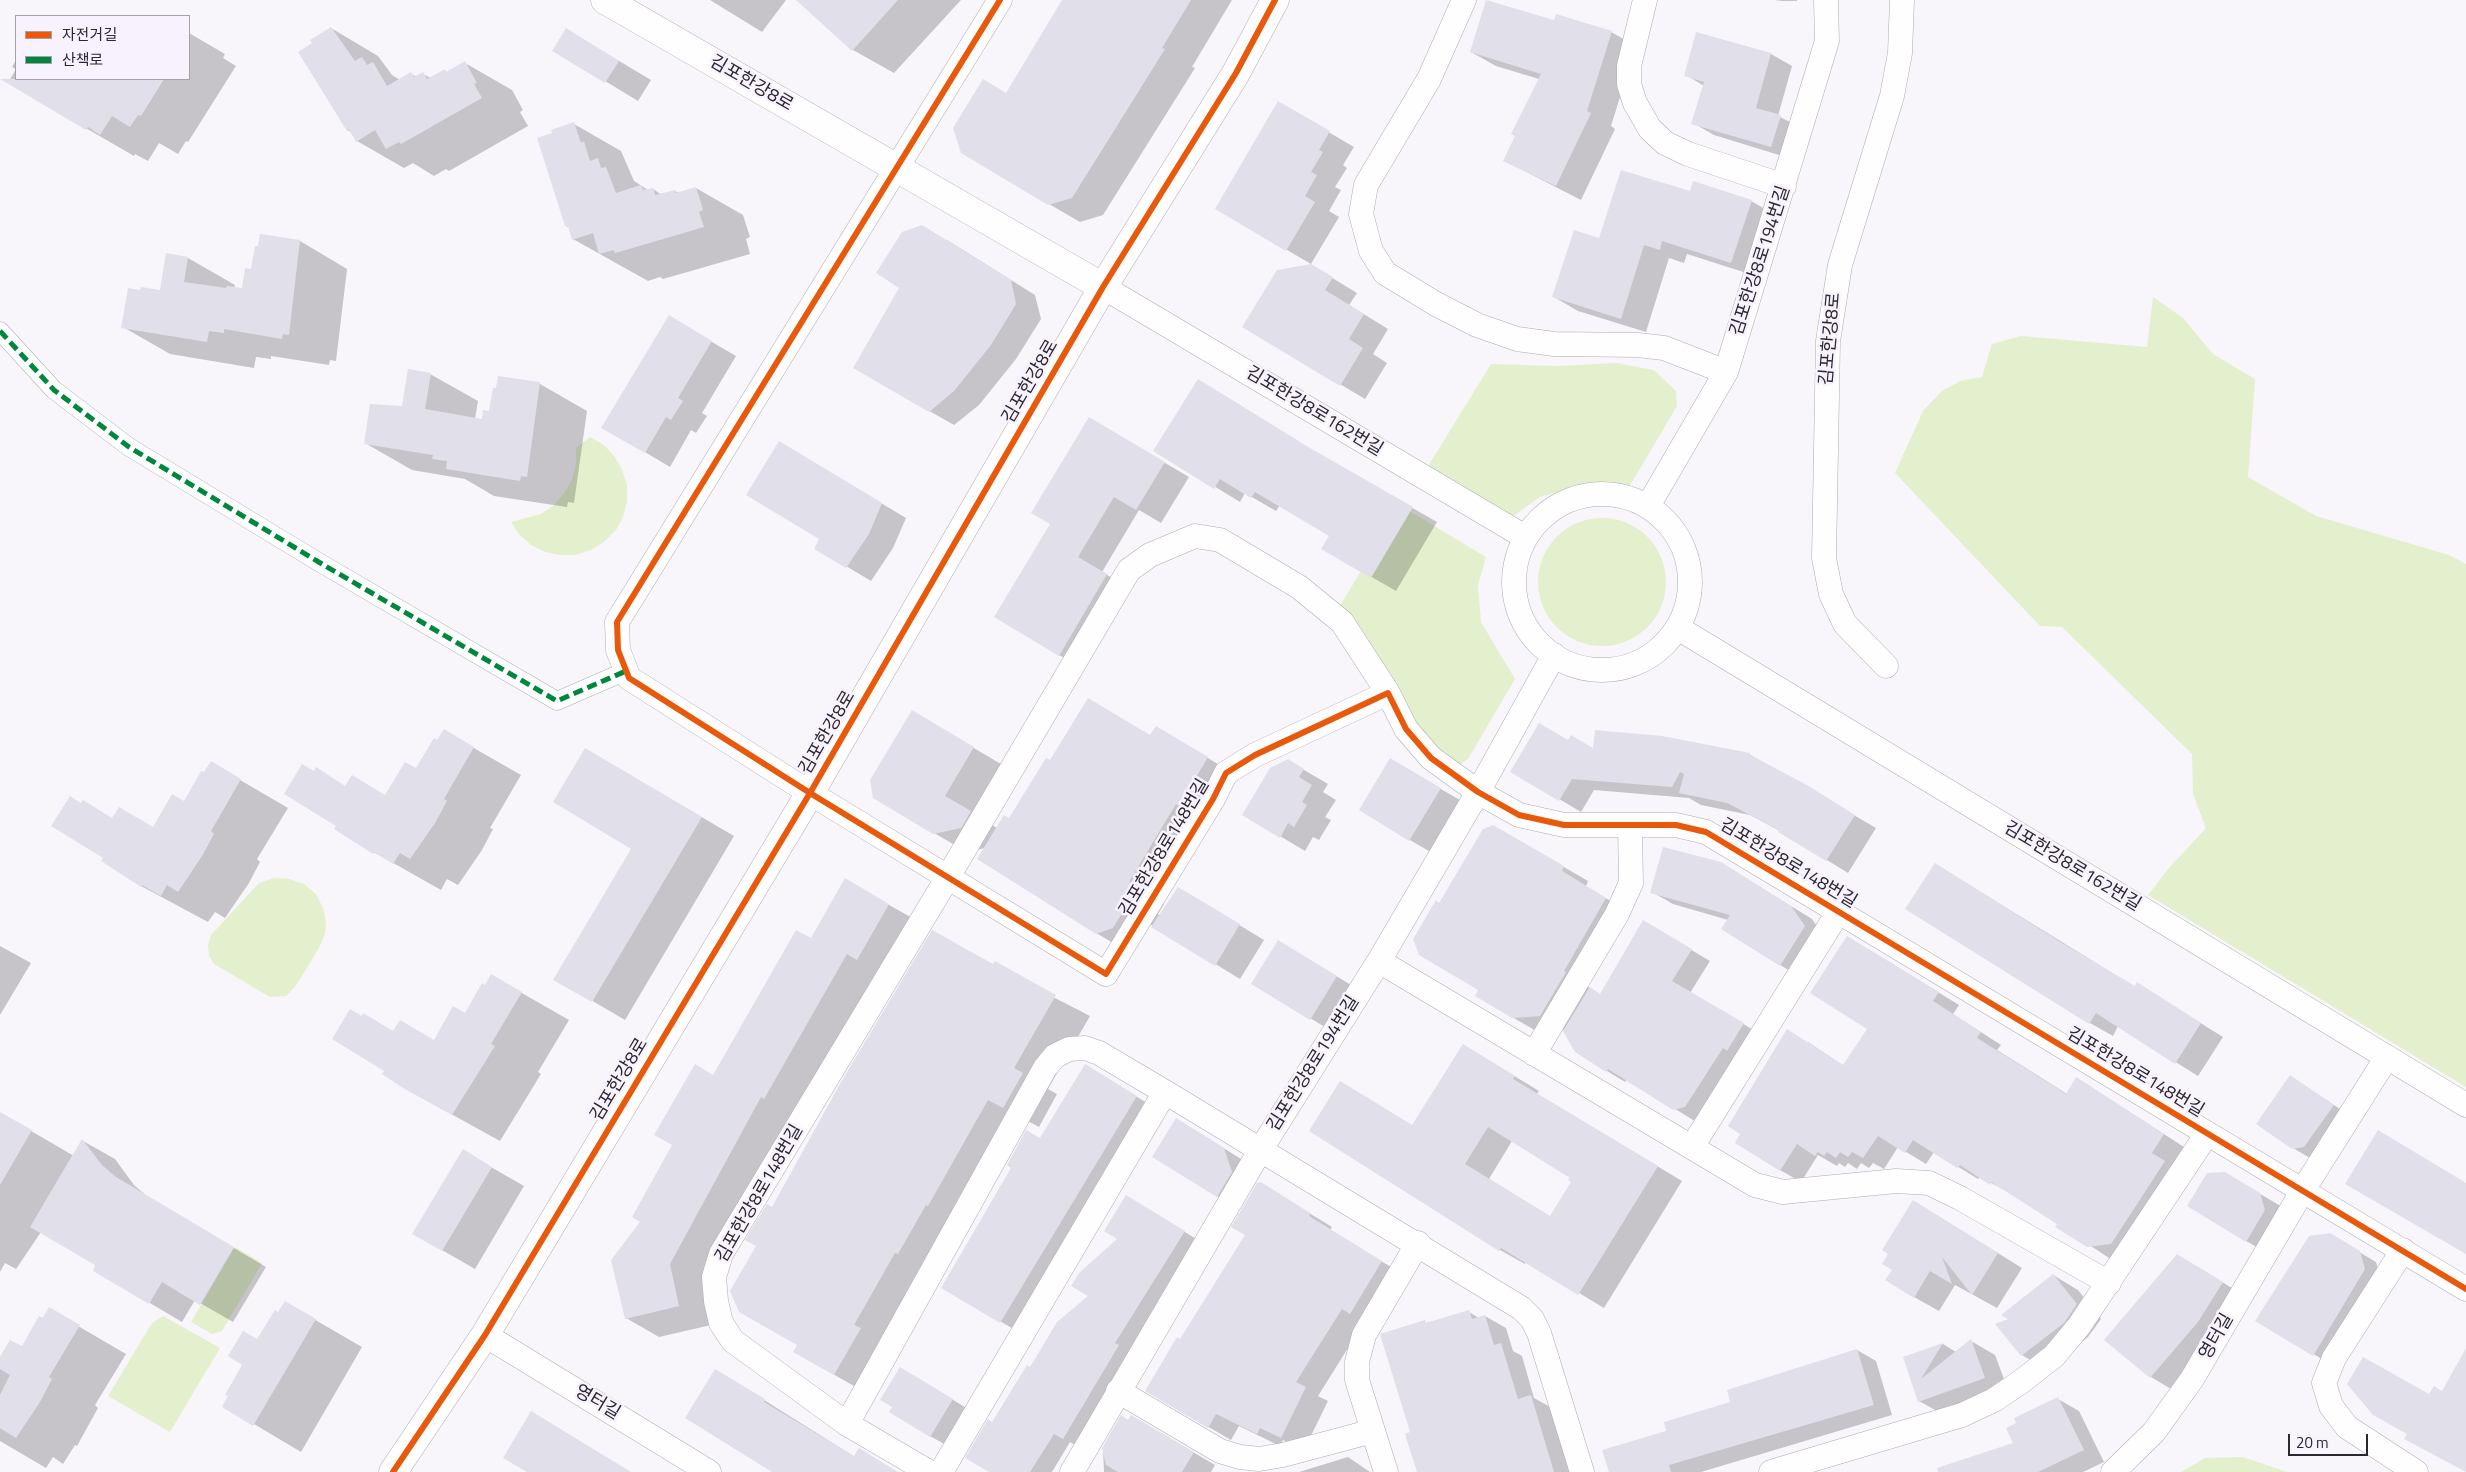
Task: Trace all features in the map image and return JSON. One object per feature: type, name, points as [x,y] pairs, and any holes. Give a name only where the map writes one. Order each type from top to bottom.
[{"type":"street","name":"김포한강8로","points":[[605,0],[898,167],[1103,287]]},
{"type":"street","points":[[0,331],[54,390],[129,447],[322,564],[558,701],[626,671],[618,650],[617,622],[1000,0]]},
{"type":"street","name":"김포한강8로","points":[[393,1472],[485,1335],[810,793],[1103,287],[1236,73],[1275,0]]},
{"type":"street","points":[[1464,0],[1429,79],[1366,185],[1360,214],[1371,251],[1385,272],[1436,304],[1477,325],[1518,340],[1554,344],[1638,345],[1664,348],[1726,372]]},
{"type":"street","points":[[1645,0],[1628,66],[1628,84],[1635,103],[1650,129],[1665,143],[1688,154],[1784,186]]},
{"type":"street","name":"김포한강8로194번길","points":[[1648,506],[1726,372],[1828,41],[1826,0]]},
{"type":"street","name":"김포한강8로","points":[[1886,666],[1845,624],[1831,594],[1824,558],[1827,361],[1832,303],[1840,264],[1871,169],[1897,70],[1900,53],[1902,0]]},
{"type":"street","name":"김포한강8로162번길","points":[[1103,287],[1525,537]]},
{"type":"street","points":[[1594,493],[1622,495],[1648,506],[1669,524],[1684,548],[1691,574],[1689,602],[1678,628],[1658,651],[1631,666],[1600,671],[1570,665],[1544,649],[1524,625],[1514,596],[1514,565],[1525,537],[1543,515],[1567,500],[1594,493]]},
{"type":"street","points":[[948,876],[1129,570],[1150,555],[1196,536],[1220,540],[1300,587],[1342,622],[1388,693]]},
{"type":"street","name":"김포한강8로162번길","points":[[1678,628],[2466,1105]]},
{"type":"street","name":"김포한강8로194번길","points":[[1072,1472],[1261,1149],[1379,961],[1478,792],[1554,655]]},
{"type":"street","name":"김포한강8로148번길","points":[[626,671],[629,678],[810,793],[1106,974],[1214,799],[1226,773],[1255,755],[1388,693],[1406,729],[1431,758],[1478,792],[1519,815],[1564,825],[1676,825],[1706,832],[2466,1289]]},
{"type":"street","points":[[1534,1054],[1617,914],[1631,883],[1630,826]]},
{"type":"street","name":"김포한강8로148번길","points":[[929,1472],[847,1424],[733,1341],[721,1323],[714,1277],[721,1254],[948,876]]},
{"type":"street","points":[[1692,1147],[1839,911]]},
{"type":"street","points":[[1379,961],[1755,1185],[1783,1192],[1896,1181],[1929,1183],[1960,1198],[2108,1283]]},
{"type":"street","points":[[847,1424],[1044,1068],[1055,1056],[1069,1049],[1085,1048],[1099,1053],[1261,1149],[1418,1243],[1521,1308],[1532,1319],[1539,1333],[1582,1472]]},
{"type":"street","name":"영터길","points":[[2114,1472],[2154,1432],[2192,1379],[2303,1190],[2387,1058]]},
{"type":"street","points":[[941,1472],[1165,1092]]},
{"type":"street","points":[[1771,1472],[1962,1415],[1994,1400],[2054,1356],[2079,1326],[2207,1134]]},
{"type":"street","points":[[1386,1472],[1357,1380],[1357,1362],[1364,1335],[1418,1243]]},
{"type":"street","points":[[2403,1250],[2334,1358],[2324,1382],[2332,1406],[2347,1427],[2416,1472]]},
{"type":"street","name":"영터길","points":[[485,1335],[710,1472]]},
{"type":"street","points":[[1118,1391],[1220,1451],[1240,1457],[1259,1459],[1283,1455],[1373,1431]]},
{"type":"green space","points":[[2153,297],[2183,318],[2213,354],[2255,379],[2248,477],[2316,516],[2449,555],[2466,564],[2466,1087],[2148,895],[2169,868],[2206,828],[2193,794],[2192,754],[2062,627],[2040,626],[1895,473],[1923,411],[1942,391],[1960,381],[1982,377],[1992,344],[2021,336],[2147,347]]},
{"type":"green space","points":[[1616,363],[1654,370],[1676,391],[1677,406],[1625,494],[1611,489],[1576,487],[1540,497],[1509,519],[1427,468],[1491,364],[1557,366]]},
{"type":"green space","points":[[590,437],[604,445],[615,457],[622,470],[627,485],[627,501],[623,517],[616,530],[604,542],[591,550],[575,555],[545,552],[531,545],[519,534],[511,522],[541,514],[554,505],[572,480],[576,464],[576,448]]},
{"type":"green space","points":[[1401,506],[1486,557],[1478,585],[1481,622],[1515,679],[1468,759],[1457,767],[1445,767],[1339,607]]},
{"type":"green space","points":[[1602,518],[1615,519],[1627,523],[1647,537],[1661,557],[1665,569],[1665,595],[1661,607],[1647,627],[1627,641],[1615,645],[1602,646],[1589,645],[1577,641],[1557,627],[1543,607],[1539,595],[1538,582],[1539,569],[1543,557],[1557,537],[1577,523],[1589,519]]},
{"type":"green space","points":[[274,878],[289,879],[304,884],[316,894],[323,908],[326,922],[325,934],[319,948],[295,987],[286,996],[270,997],[214,964],[209,956],[208,945],[211,935],[259,883]]},
{"type":"green space","points":[[235,1247],[262,1263],[222,1331],[212,1334],[191,1322]]},
{"type":"green space","points":[[163,1316],[220,1348],[170,1432],[108,1396],[152,1323]]},
{"type":"green space","points":[[2243,1457],[2287,1472],[2181,1472],[2205,1458]]},
{"type":"building","points":[[796,0],[898,0],[852,51]]},
{"type":"building","points":[[1062,0],[1191,0],[1162,48],[1165,49],[1072,198],[1048,205],[961,153],[953,128],[983,79],[1006,93]]},
{"type":"building","points":[[1486,0],[1554,20],[1556,14],[1612,31],[1587,111],[1591,113],[1556,186],[1503,161],[1515,136],[1511,134],[1541,74],[1470,52]]},
{"type":"building","points":[[331,27],[355,61],[362,57],[367,65],[373,62],[387,86],[411,72],[414,77],[423,72],[427,79],[445,69],[446,72],[465,61],[477,83],[474,84],[482,98],[401,144],[399,142],[386,149],[375,130],[356,142],[349,129],[347,131],[298,52],[312,43],[310,40]]},
{"type":"building","points":[[566,28],[619,61],[605,83],[552,51]]},
{"type":"building","points":[[1696,32],[1771,53],[1756,108],[1781,115],[1771,147],[1691,124],[1704,82],[1684,76]]},
{"type":"building","points":[[0,79],[163,80],[141,116],[138,115],[130,127],[112,116],[100,135],[88,127],[86,130]]},
{"type":"building","points":[[1278,101],[1330,131],[1319,150],[1323,152],[1311,172],[1317,175],[1305,196],[1315,202],[1286,251],[1215,209]]},
{"type":"building","points":[[574,122],[581,143],[584,141],[590,161],[598,158],[601,168],[606,167],[616,193],[641,185],[643,190],[653,188],[655,195],[675,190],[676,193],[696,187],[703,210],[699,212],[704,227],[615,253],[614,250],[599,254],[593,233],[572,240],[568,226],[565,226],[537,138],[552,133],[551,130]]},
{"type":"building","points":[[1621,170],[1690,191],[1693,181],[1752,200],[1731,263],[1662,241],[1660,250],[1644,245],[1621,319],[1552,297],[1574,230],[1599,238]]},
{"type":"building","points":[[922,225],[1011,280],[1016,304],[991,345],[954,391],[929,412],[853,368],[899,288],[876,273],[902,232]]},
{"type":"building","points":[[260,234],[300,240],[289,335],[283,334],[282,339],[224,329],[224,333],[209,331],[207,342],[121,328],[128,288],[140,290],[141,287],[160,290],[166,253],[188,257],[184,282],[226,288],[227,286],[242,288],[245,268],[251,269],[255,246],[258,246]]},
{"type":"building","points":[[1311,264],[1333,277],[1325,290],[1364,314],[1349,339],[1363,348],[1340,386],[1242,327],[1277,270]]},
{"type":"building","points":[[669,315],[712,341],[678,398],[683,401],[671,420],[666,417],[645,453],[601,428]]},
{"type":"building","points":[[408,369],[431,373],[425,409],[482,419],[483,410],[489,411],[493,388],[496,388],[498,376],[540,382],[527,477],[521,476],[520,481],[446,469],[447,461],[432,459],[433,455],[364,444],[370,404],[402,406]]},
{"type":"building","points":[[1198,379],[1310,448],[1413,507],[1371,578],[1321,549],[1329,536],[1255,492],[1251,498],[1220,479],[1214,489],[1153,451]]},
{"type":"building","points":[[1089,417],[1165,462],[1136,510],[1114,497],[1078,557],[1107,574],[1059,656],[994,617],[1050,524],[1031,513]]},
{"type":"building","points":[[779,441],[882,503],[869,534],[846,568],[814,549],[819,539],[746,495]]},
{"type":"building","points":[[1088,698],[1150,735],[1156,726],[1208,757],[1179,806],[1176,804],[1129,882],[1142,890],[1127,913],[1124,910],[1113,928],[1096,934],[977,859],[1004,815],[1009,818],[1046,758],[1050,760]]},
{"type":"building","points":[[912,710],[974,747],[945,796],[971,811],[961,828],[933,834],[873,798],[870,780]]},
{"type":"building","points":[[1539,723],[1568,740],[1571,735],[1593,748],[1595,730],[1662,736],[1750,753],[1750,755],[1807,785],[1855,815],[1826,861],[1778,832],[1779,830],[1727,803],[1679,793],[1684,774],[1680,772],[1672,787],[1572,779],[1559,801],[1510,772]]},
{"type":"building","points":[[444,729],[474,747],[444,799],[447,801],[435,823],[410,859],[400,853],[393,864],[375,852],[373,854],[334,829],[336,826],[284,794],[302,764],[314,771],[316,767],[345,786],[352,775],[385,795],[405,762],[416,768],[434,738],[437,740]]},
{"type":"building","points":[[585,748],[702,817],[592,1002],[553,980],[631,849],[553,802]]},
{"type":"building","points":[[1390,758],[1441,788],[1409,841],[1359,810]]},
{"type":"building","points":[[1288,759],[1304,769],[1299,777],[1312,785],[1302,802],[1307,805],[1294,827],[1288,823],[1280,838],[1242,815],[1270,768]]},
{"type":"building","points":[[211,761],[241,779],[211,831],[214,834],[202,856],[178,892],[167,885],[161,896],[142,885],[141,887],[101,861],[103,858],[51,826],[70,796],[81,803],[83,800],[112,818],[119,807],[153,827],[172,794],[184,801],[201,771],[204,772]]},
{"type":"building","points":[[1493,825],[1564,866],[1562,871],[1606,898],[1540,1016],[1512,1018],[1475,996],[1478,990],[1419,955],[1413,939],[1436,900],[1439,903],[1483,829]]},
{"type":"building","points":[[1663,847],[1721,862],[1791,906],[1805,926],[1780,966],[1721,929],[1730,915],[1650,893]]},
{"type":"building","points":[[1935,863],[2062,943],[2135,986],[2137,982],[2201,1023],[2175,1064],[2096,1013],[2089,1024],[1905,909]]},
{"type":"building","points":[[845,878],[889,904],[857,960],[847,954],[764,1099],[761,1097],[670,1264],[679,1306],[625,1319],[611,1260],[640,1222],[632,1217],[672,1145],[654,1135],[695,1064],[713,1075],[796,930],[811,938]]},
{"type":"building","points":[[1178,887],[1240,924],[1215,966],[1151,927]]},
{"type":"building","points":[[1643,920],[1692,949],[1672,981],[1744,1023],[1727,1051],[1723,1048],[1685,1107],[1673,1110],[1608,1069],[1606,1072],[1575,1052],[1563,1031],[1590,987],[1600,994]]},
{"type":"building","points":[[932,930],[993,964],[995,961],[1056,995],[1014,1068],[1023,1073],[1003,1108],[988,1100],[928,1206],[926,1205],[898,1254],[895,1253],[854,1325],[861,1328],[834,1375],[793,1352],[797,1345],[739,1312],[730,1291],[756,1246],[745,1240],[767,1204],[772,1207],[841,1082]]},
{"type":"building","points":[[1847,936],[1939,992],[1933,1001],[1981,1032],[1977,1038],[2066,1094],[2076,1077],[2164,1134],[2152,1153],[2165,1161],[2111,1244],[2087,1247],[2055,1227],[2057,1224],[1991,1182],[1990,1185],[1960,1165],[1957,1168],[1913,1140],[1905,1153],[1878,1136],[1863,1158],[1852,1152],[1848,1157],[1840,1152],[1836,1158],[1827,1152],[1824,1156],[1818,1152],[1815,1156],[1797,1144],[1780,1171],[1735,1143],[1740,1134],[1728,1126],[1787,1029],[1843,1065],[1867,1029],[1810,993]]},
{"type":"building","points":[[1278,940],[1337,976],[1310,1020],[1251,984]]},
{"type":"building","points":[[491,974],[522,992],[491,1044],[495,1046],[452,1115],[403,1088],[382,1074],[384,1071],[332,1039],[350,1009],[362,1016],[363,1013],[393,1031],[400,1020],[434,1040],[453,1006],[465,1013],[482,983],[485,985]]},
{"type":"building","points":[[1463,1044],[1515,1076],[1513,1079],[1658,1166],[1578,1295],[1501,1248],[1499,1251],[1309,1131],[1340,1081],[1412,1125]],"holes":[[[1488,1127],[1570,1178],[1568,1180],[1571,1182],[1550,1216],[1465,1164]]]},
{"type":"building","points":[[1085,1064],[1137,1096],[1000,1323],[941,1288],[1011,1168],[1007,1165],[1026,1130],[1040,1138]]},
{"type":"building","points":[[2290,1075],[2334,1105],[2304,1147],[2292,1149],[2256,1124]]},
{"type":"building","points":[[0,1112],[32,1130],[0,1185]]},
{"type":"building","points":[[1176,1118],[1224,1148],[1232,1172],[1217,1197],[1152,1157]]},
{"type":"building","points":[[2378,1130],[2466,1183],[2466,1254],[2345,1184]]},
{"type":"building","points":[[82,1139],[102,1165],[116,1177],[234,1247],[200,1305],[162,1282],[149,1304],[93,1271],[95,1265],[30,1227]]},
{"type":"building","points":[[463,1149],[492,1167],[442,1251],[412,1234]]},
{"type":"building","points":[[2225,1172],[2260,1193],[2265,1210],[2246,1242],[2187,1206],[2207,1173]]},
{"type":"building","points":[[1261,1182],[1310,1213],[1309,1216],[1382,1261],[1350,1314],[1342,1309],[1296,1382],[1306,1387],[1281,1438],[1260,1428],[1257,1434],[1216,1414],[1208,1428],[1145,1391],[1177,1337],[1180,1339],[1245,1235],[1231,1227],[1257,1183]]},
{"type":"building","points":[[1126,1195],[1185,1231],[1115,1343],[1119,1345],[1063,1439],[1054,1434],[1030,1472],[989,1472],[965,1458],[988,1419],[992,1422],[1027,1365],[1030,1367],[1057,1322],[1088,1296],[1071,1286],[1079,1273],[1117,1239],[1104,1231]]},
{"type":"building","points":[[1913,1200],[1998,1253],[1972,1295],[1942,1257],[1952,1284],[1930,1271],[1914,1298],[1885,1280],[1892,1270],[1882,1264],[1888,1254],[1882,1250]]},
{"type":"building","points":[[2330,1233],[2360,1251],[2365,1269],[2313,1356],[2255,1321],[2309,1236]]},
{"type":"building","points":[[2177,1254],[2223,1282],[2198,1322],[2150,1378],[2104,1340]]},
{"type":"building","points":[[2053,1274],[2077,1304],[2064,1323],[2021,1356],[1995,1324],[2008,1319],[2001,1315]]},
{"type":"building","points":[[285,1301],[316,1319],[253,1426],[222,1407],[228,1396],[225,1395],[242,1365],[228,1356],[243,1331],[257,1339],[275,1310],[278,1312]]},
{"type":"building","points":[[49,1307],[80,1325],[49,1377],[52,1379],[40,1402],[16,1438],[0,1428],[0,1395],[10,1375],[0,1369],[0,1357],[10,1340],[22,1346],[39,1316],[43,1318]]},
{"type":"building","points":[[1469,1310],[1472,1319],[1485,1315],[1494,1345],[1501,1343],[1518,1399],[1531,1395],[1554,1472],[1417,1472],[1405,1434],[1410,1432],[1380,1334],[1425,1320],[1426,1323]]},
{"type":"building","points":[[1971,1339],[1985,1378],[1918,1402],[1903,1357],[1943,1343],[1921,1379]]},
{"type":"building","points":[[2466,1348],[2466,1472],[2404,1439],[2407,1434],[2373,1415],[2347,1384],[2363,1357],[2429,1394],[2434,1386],[2442,1391]]},
{"type":"building","points":[[1857,1349],[1874,1405],[1669,1465],[1671,1472],[1609,1472],[1602,1450],[1666,1431],[1664,1422],[1730,1402],[1727,1390]]},
{"type":"building","points":[[900,1367],[953,1399],[930,1437],[889,1412],[892,1407],[880,1400]]},
{"type":"building","points":[[715,1369],[765,1399],[764,1402],[854,1456],[859,1448],[898,1472],[772,1472],[685,1418]]},
{"type":"building","points":[[2058,1397],[2084,1450],[2038,1472],[1938,1472],[1937,1468],[2013,1443],[2006,1428],[2016,1423],[2014,1418]]},
{"type":"building","points":[[531,1411],[631,1472],[527,1472],[503,1458]]},
{"type":"building","points":[[1121,1415],[1128,1420],[1131,1415],[1194,1452],[1182,1472],[1118,1472],[1106,1465],[1102,1448]]},
{"type":"marked path","points":[[0,331],[54,390],[129,447],[322,564],[557,701],[626,671]]},
{"type":"cycle path","points":[[1000,0],[617,622],[618,650],[629,678],[810,793],[1106,974],[1213,799],[1226,773],[1255,755],[1388,693],[1406,729],[1431,758],[1478,792],[1519,815],[1564,825],[1676,825],[1706,832],[2466,1289]]},
{"type":"cycle path","points":[[393,1472],[485,1335],[810,793],[1103,287],[1236,73],[1275,0]]}]
